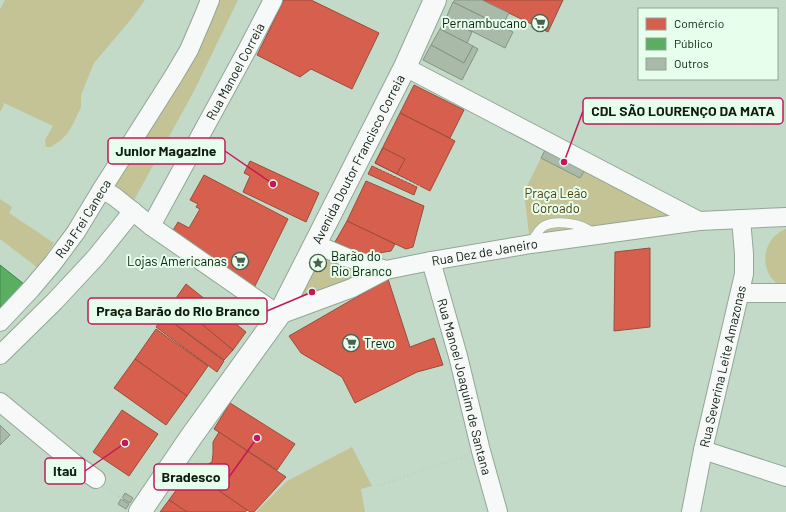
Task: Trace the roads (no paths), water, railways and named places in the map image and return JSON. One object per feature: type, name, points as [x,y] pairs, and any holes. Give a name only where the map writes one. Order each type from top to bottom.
[{"type":"main road","name":"Avenida Doutor Francisco Correia","points":[[143,510],[191,437],[279,315],[405,67],[435,0]]},
{"type":"street","name":"Rua Frei Caneca","points":[[0,322],[53,263],[76,232],[189,50],[210,0]]},
{"type":"street","name":"Rua Manoel Correia","points":[[150,226],[244,57],[273,0]]},
{"type":"street","points":[[405,67],[700,222]]},
{"type":"street","points":[[102,189],[115,197],[150,226],[279,315]]},
{"type":"street","points":[[0,354],[55,301],[96,257],[133,211]]},
{"type":"street","name":"Rua Dez de Janeiro","points":[[279,315],[352,288],[386,270],[431,261],[531,244],[700,222],[786,218]]},
{"type":"street","name":"Rua Severina Leite Amazonas","points":[[691,512],[703,450],[744,274],[744,254],[740,219]]},
{"type":"street","points":[[315,244],[348,258],[386,270]]},
{"type":"street","name":"Rua Manoel Joaquim de Santana","points":[[431,261],[458,356],[481,451],[498,512]]},
{"type":"street","points":[[740,293],[786,293]]},
{"type":"street","points":[[0,402],[75,464],[96,479]]},
{"type":"street","points":[[703,450],[786,476]]},
{"type":"place","name":"Pernambucano","points":[[540,23]]},
{"type":"place","name":"CDL SÃO LOURENÇO DA MATA","points":[[564,162]]},
{"type":"place","name":"Junior Magazine","points":[[273,184]]},
{"type":"place","name":"Lojas Americanas","points":[[240,261]]},
{"type":"place","name":"Barão do Rio Branco","points":[[318,263]]},
{"type":"place","name":"Praça Barão do Rio Branco","points":[[312,292]]},
{"type":"place","name":"Trevo","points":[[351,343]]},
{"type":"place","name":"Bradesco","points":[[257,438]]},
{"type":"place","name":"Itaú","points":[[125,443]]},
{"type":"park label","name":"Praça Leão Coroado","points":[[556,200]]}]
